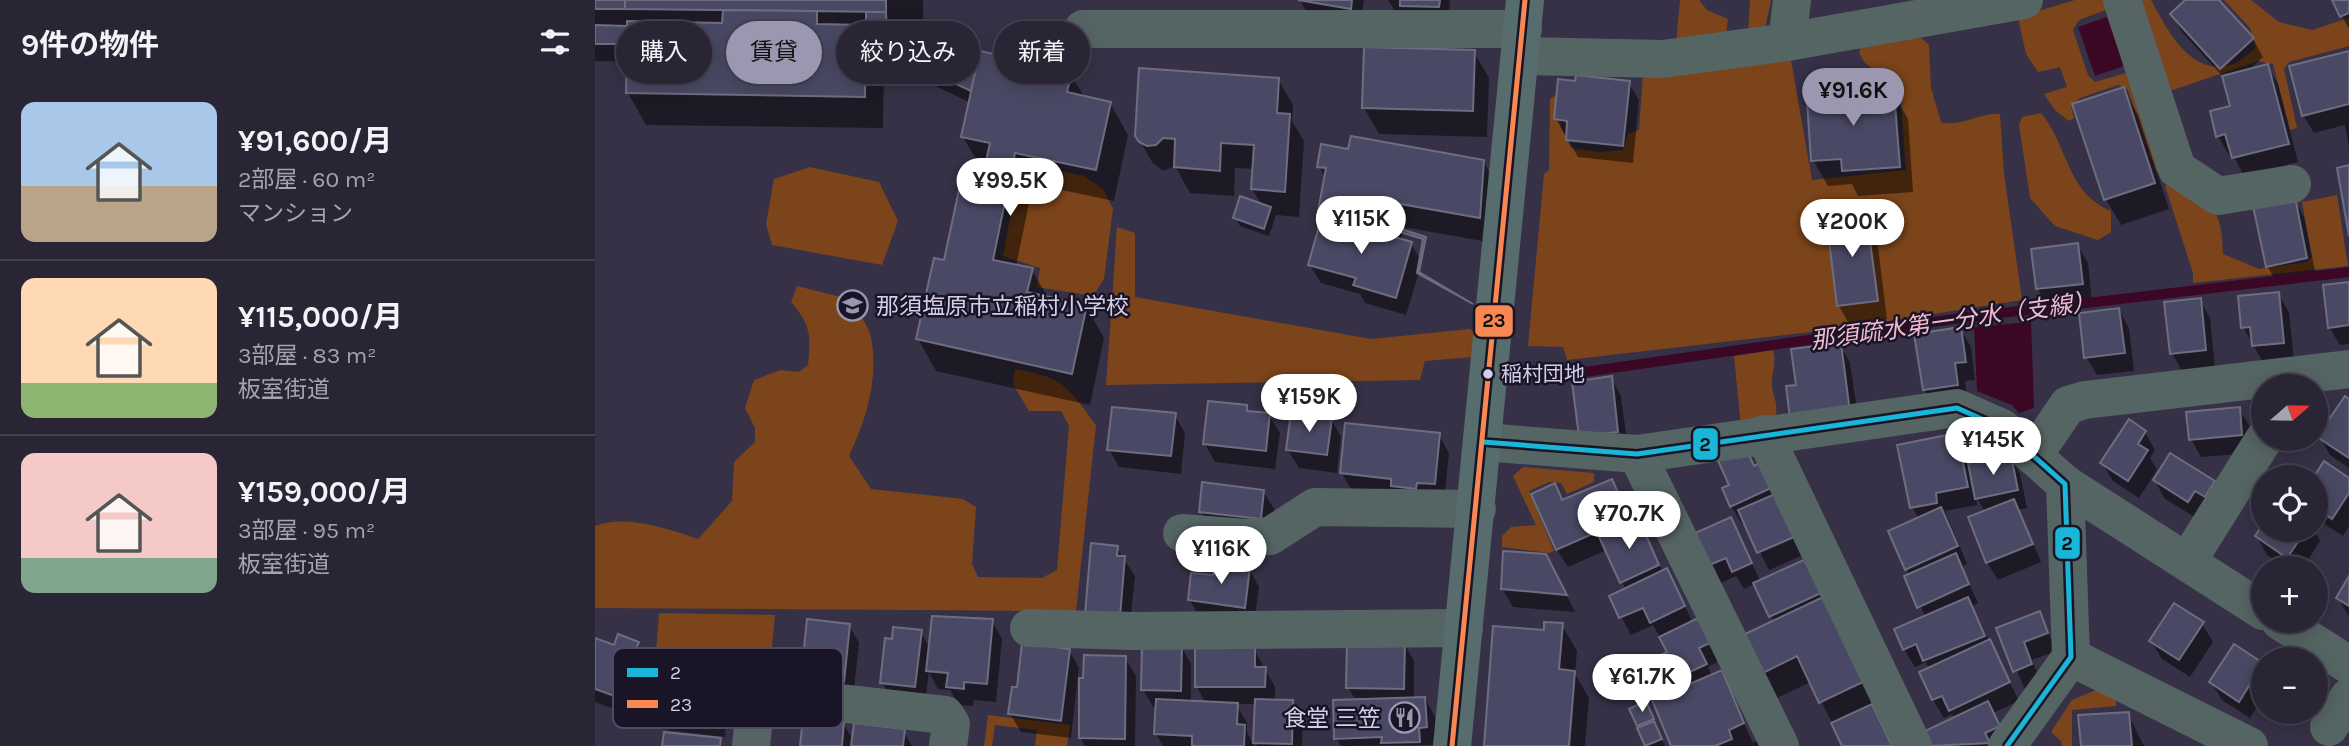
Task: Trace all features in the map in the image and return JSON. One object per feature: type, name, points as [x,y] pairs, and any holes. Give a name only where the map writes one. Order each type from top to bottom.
[{"type":"main road","points":[[1452,746],[1523,28]]},
{"type":"street","points":[[1787,42],[1792,0]]},
{"type":"street","points":[[1098,19],[1223,14],[1523,28],[1663,59],[1787,42],[2024,0]]},
{"type":"street","points":[[2122,0],[2178,169],[2218,196],[2292,184]]},
{"type":"street","points":[[2328,374],[2349,369]]},
{"type":"street","points":[[2033,456],[2068,405],[2085,400],[2251,385]]},
{"type":"street","points":[[1483,443],[1637,454],[1957,408],[2002,428],[2065,484],[2251,603]]},
{"type":"street","points":[[1764,434],[1913,746]]},
{"type":"street","points":[[2187,562],[2257,452]]},
{"type":"street","points":[[1637,454],[1780,746]]},
{"type":"street","points":[[2007,746],[2071,657],[2065,484]]},
{"type":"street","points":[[1182,533],[1246,538],[1270,536],[1315,507],[1477,509]]},
{"type":"street","points":[[1029,628],[1148,631],[1464,628]]},
{"type":"street","points":[[2298,633],[2349,666]]},
{"type":"street","points":[[2071,657],[2249,746]]},
{"type":"street","points":[[843,703],[944,715],[951,724],[949,746]]},
{"type":"street","points":[[751,746],[753,728]]},
{"type":"shaded area","points":[[1680,0],[1699,0],[1707,10],[1728,19],[1726,36],[1676,44]]},
{"type":"shaded area","points":[[1750,0],[1771,0],[1765,29],[1748,32]]},
{"type":"shaded area","points":[[2075,0],[2110,0],[2114,7],[2079,20],[2073,30],[2088,75],[2095,82],[2132,71],[2162,167],[2157,173],[2128,90],[2118,85],[2080,98],[2071,106],[2074,118],[2069,121],[2055,110],[2044,94],[2067,87],[2060,67],[2038,72],[2026,54],[2018,17]]},
{"type":"shaded area","points":[[2139,0],[2151,0],[2173,37],[2193,58],[2218,67],[2233,64],[2256,48],[2250,28],[2224,0],[2251,0],[2279,22],[2312,30],[2349,18],[2349,46],[2289,62],[2284,69],[2297,128],[2290,130],[2273,64],[2258,61],[2167,92]]},
{"type":"shaded area","points":[[2107,17],[2124,66],[2095,76],[2078,27]]},
{"type":"shaded area","points":[[1918,35],[1929,45],[1931,88],[1941,122],[1956,123],[2000,114],[2004,173],[2022,300],[1837,329],[1567,360],[1563,347],[1528,346],[1544,174],[1549,170],[1550,99],[1556,95],[1561,127],[1571,148],[1599,152],[1623,150],[1628,134],[1639,130],[1643,75],[1790,54],[1812,180],[1906,170],[1900,90],[1865,63],[1859,53],[1861,47]]},
{"type":"shaded area","points":[[2041,113],[2076,181],[2096,203],[2111,211],[2111,232],[2098,240],[2055,226],[2030,198],[2019,125],[2022,117]]},
{"type":"shaded area","points":[[1020,163],[1084,176],[1104,190],[1113,209],[1104,279],[1093,296],[1037,287],[1040,268],[1003,256]]},
{"type":"shaded area","points":[[810,167],[879,182],[898,221],[882,265],[772,245],[766,224],[774,179]]},
{"type":"shaded area","points":[[2178,182],[2207,203],[2218,217],[2223,254],[2259,269],[2307,262],[2312,257],[2302,202],[2337,195],[2348,266],[2193,283],[2193,273],[2165,186]]},
{"type":"shaded area","points":[[1117,227],[1135,233],[1135,297],[1371,339],[1470,329],[1474,332],[1473,357],[1425,361],[1420,380],[1106,385]]},
{"type":"shaded area","points":[[797,286],[849,299],[870,333],[873,353],[872,383],[866,413],[849,456],[871,489],[963,499],[976,507],[972,564],[978,577],[1042,578],[1057,570],[1069,426],[1061,411],[1029,411],[1013,384],[1015,369],[1055,380],[1078,401],[1096,425],[1076,611],[595,608],[595,526],[633,522],[698,539],[732,501],[734,462],[755,442],[755,428],[745,408],[754,380],[780,370],[799,372],[808,365],[808,331],[803,317],[791,302]]},
{"type":"shaded area","points":[[2031,322],[2034,408],[2019,413],[2012,405],[1977,391],[1974,327]]},
{"type":"shaded area","points":[[1773,350],[1772,386],[1777,408],[1775,421],[1741,427],[1734,356]]},
{"type":"shaded area","points":[[1523,467],[1594,473],[1594,482],[1567,494],[1561,483],[1549,482],[1529,491],[1554,551],[1549,553],[1502,547],[1502,536],[1511,527],[1536,525],[1513,476]]},
{"type":"shaded area","points":[[659,613],[775,615],[772,648],[656,648]]},
{"type":"shaded area","points":[[2096,690],[2116,699],[2116,706],[2072,710],[2072,746],[2062,746],[2061,741],[2051,732],[2072,700]]},
{"type":"shaded area","points":[[988,715],[1070,725],[1067,746],[1035,746],[1037,730],[995,725],[992,746],[984,746]]},
{"type":"building","points":[[595,0],[625,0],[625,9],[595,9]]},
{"type":"building","points":[[625,0],[886,0],[886,12],[625,9]]},
{"type":"building","points":[[1298,0],[1352,0],[1351,9]]},
{"type":"building","points":[[1400,0],[1440,0],[1439,7],[1400,6]]},
{"type":"building","points":[[2185,0],[2219,0],[2254,38],[2220,69],[2170,14]]},
{"type":"building","points":[[2332,0],[2349,0],[2349,13],[2340,17]]},
{"type":"building","points":[[723,10],[817,11],[817,21],[726,21],[726,84],[822,84],[822,24],[836,24],[836,84],[865,84],[865,97],[626,93],[626,84],[712,84],[712,23],[722,23]]},
{"type":"building","points":[[866,12],[886,12],[886,21],[866,21]]},
{"type":"building","points":[[595,25],[616,26],[616,44],[595,44]]},
{"type":"building","points":[[1364,47],[1475,50],[1473,111],[1362,108]]},
{"type":"building","points":[[980,51],[994,54],[994,84],[1069,84],[1067,92],[1111,102],[1096,170],[1015,153],[993,260],[1033,268],[1027,292],[1087,305],[1072,374],[916,339],[934,258],[944,260],[963,171],[983,175],[990,143],[961,137],[973,84],[980,84]]},
{"type":"building","points":[[2349,51],[2349,104],[2302,116],[2289,66]]},
{"type":"building","points":[[2268,64],[2289,144],[2232,158],[2225,134],[2216,137],[2210,111],[2230,106],[2222,76]]},
{"type":"building","points":[[1139,68],[1279,78],[1277,113],[1290,114],[1285,192],[1251,189],[1254,145],[1221,143],[1220,171],[1174,167],[1175,139],[1163,138],[1156,145],[1147,146],[1139,142],[1135,136]]},
{"type":"building","points":[[1576,75],[1630,81],[1623,146],[1566,140],[1567,121],[1554,119],[1558,79],[1575,81]]},
{"type":"building","points":[[1835,83],[1835,95],[1894,91],[1900,167],[1842,171],[1841,159],[1811,161],[1806,85]]},
{"type":"building","points":[[956,84],[973,84],[971,91]]},
{"type":"building","points":[[2124,87],[2155,183],[2104,200],[2072,104]]},
{"type":"building","points":[[1351,136],[1484,160],[1480,218],[1389,202],[1385,224],[1318,211],[1326,168],[1317,167],[1321,144],[1348,149]]},
{"type":"building","points":[[2349,165],[2349,236],[2337,168]]},
{"type":"building","points":[[1240,196],[1271,207],[1264,229],[1233,218]]},
{"type":"building","points":[[2295,197],[2307,258],[2266,267],[2253,206]]},
{"type":"building","points":[[1866,211],[1878,301],[1837,306],[1826,216]]},
{"type":"building","points":[[1322,216],[1412,242],[1396,298],[1353,285],[1356,278],[1308,265]]},
{"type":"building","points":[[1385,224],[1426,237],[1419,272],[1473,304],[1417,273],[1423,239],[1384,227]]},
{"type":"building","points":[[2078,243],[2083,284],[2036,289],[2031,249]]},
{"type":"building","points":[[2349,282],[2349,325],[2328,328],[2323,285]]},
{"type":"building","points":[[2279,292],[2284,343],[2252,346],[2250,327],[2241,328],[2238,296]]},
{"type":"building","points":[[2201,298],[2206,350],[2170,354],[2164,302]]},
{"type":"building","points":[[2119,308],[2125,353],[2084,358],[2079,313]]},
{"type":"building","points":[[1961,327],[1966,362],[1955,363],[1958,385],[1923,390],[1914,334]]},
{"type":"building","points":[[1841,343],[1850,412],[1790,419],[1786,386],[1796,385],[1791,349]]},
{"type":"building","points":[[1612,376],[1618,432],[1579,437],[1572,382]]},
{"type":"building","points":[[2345,396],[2349,399],[2349,458],[2328,444],[2328,421]]},
{"type":"building","points":[[1208,401],[1247,405],[1247,411],[1270,413],[1266,451],[1203,444]]},
{"type":"building","points":[[1112,407],[1176,413],[1171,456],[1107,450]]},
{"type":"building","points":[[2240,407],[2242,435],[2189,440],[2186,412]]},
{"type":"building","points":[[1291,412],[1332,418],[1327,455],[1286,450]]},
{"type":"building","points":[[2129,419],[2146,431],[2138,444],[2148,450],[2128,481],[2100,463]]},
{"type":"building","points":[[1345,423],[1440,433],[1435,484],[1417,483],[1416,489],[1391,486],[1391,479],[1340,473]]},
{"type":"building","points":[[1957,433],[1968,487],[1936,493],[1937,503],[1910,508],[1897,445]]},
{"type":"building","points":[[1743,442],[1754,466],[1760,463],[1771,488],[1730,507],[1722,488],[1729,485],[1715,454]]},
{"type":"building","points":[[2170,453],[2215,481],[2205,497],[2195,491],[2188,502],[2153,480]]},
{"type":"building","points":[[2011,455],[2018,490],[1975,499],[1968,463]]},
{"type":"building","points":[[2324,461],[2349,478],[2349,493],[2332,519],[2328,516],[2328,465],[2321,465]]},
{"type":"building","points":[[1612,479],[1629,518],[1556,550],[1531,494],[1555,483],[1562,500]]},
{"type":"building","points":[[1202,482],[1264,490],[1261,519],[1199,512]]},
{"type":"building","points":[[1775,494],[1794,537],[1757,553],[1738,510]]},
{"type":"building","points":[[2014,499],[2033,544],[1986,563],[1968,517]]},
{"type":"building","points":[[1941,507],[1958,546],[1905,570],[1888,531]]},
{"type":"building","points":[[1731,517],[1752,563],[1732,572],[1726,558],[1707,566],[1693,534]]},
{"type":"building","points":[[1639,519],[1659,565],[1620,583],[1599,537]]},
{"type":"building","points":[[2264,542],[2298,542],[2288,556],[2284,556]]},
{"type":"building","points":[[1091,543],[1118,546],[1117,556],[1125,556],[1120,617],[1085,614]]},
{"type":"building","points":[[1503,551],[1546,554],[1567,595],[1501,589]]},
{"type":"building","points":[[1956,553],[1969,584],[1917,608],[1904,576]]},
{"type":"building","points":[[1806,559],[1821,593],[1769,617],[1753,583]]},
{"type":"building","points":[[1214,563],[1250,567],[1245,608],[1188,600],[1191,573],[1213,575]]},
{"type":"building","points":[[1667,568],[1685,606],[1650,623],[1643,608],[1619,618],[1609,596]]},
{"type":"building","points":[[2349,576],[2349,606],[2336,598]]},
{"type":"building","points":[[1825,596],[1865,681],[1819,703],[1797,656],[1761,674],[1743,635]]},
{"type":"building","points":[[1968,597],[1985,636],[1923,661],[1916,644],[1903,650],[1894,629]]},
{"type":"building","points":[[2174,603],[2204,622],[2179,660],[2149,641]]},
{"type":"building","points":[[2040,611],[2048,633],[2024,642],[2032,664],[2013,672],[1996,628]]},
{"type":"building","points":[[932,616],[993,619],[987,684],[964,682],[964,689],[946,687],[948,673],[926,671]]},
{"type":"building","points":[[1700,617],[1712,642],[1699,648],[1707,664],[1662,685],[1651,659],[1667,652],[1659,637]]},
{"type":"building","points":[[807,619],[850,624],[844,682],[843,648],[804,648]]},
{"type":"building","points":[[1544,622],[1563,623],[1559,669],[1575,671],[1569,746],[1484,746],[1493,626],[1544,630]]},
{"type":"building","points":[[893,627],[922,630],[915,687],[880,683],[885,638],[892,639]]},
{"type":"building","points":[[618,634],[639,642],[637,648],[613,648],[613,696],[595,689],[595,638],[614,645]]},
{"type":"building","points":[[1990,639],[2010,682],[1949,711],[1942,696],[1932,700],[1919,672]]},
{"type":"building","points":[[1347,641],[1405,642],[1404,689],[1346,688]]},
{"type":"building","points":[[1022,643],[1070,649],[1061,721],[1008,714],[1012,687],[1017,687]]},
{"type":"building","points":[[1142,643],[1182,644],[1181,691],[1141,690]]},
{"type":"building","points":[[2234,644],[2251,655],[2251,682],[2239,702],[2209,682]]},
{"type":"building","points":[[1195,647],[1255,647],[1255,667],[1266,667],[1265,687],[1195,687]]},
{"type":"building","points":[[1084,655],[1126,656],[1125,739],[1079,738],[1079,678],[1083,678]]},
{"type":"building","points":[[1722,670],[1744,723],[1729,730],[1732,739],[1715,746],[1671,746],[1652,700]]},
{"type":"building","points":[[1425,697],[1427,727],[1419,728],[1420,742],[1381,743],[1382,737],[1334,739],[1333,700]]},
{"type":"building","points":[[1156,699],[1238,703],[1237,724],[1245,725],[1244,746],[1192,746],[1192,736],[1154,734]]},
{"type":"building","points":[[1255,699],[1293,700],[1292,744],[1253,743]]},
{"type":"building","points":[[1646,701],[1654,719],[1637,726],[1629,709]]},
{"type":"building","points":[[1988,701],[2000,726],[1985,733],[1990,743],[1930,746],[1923,732]]},
{"type":"building","points":[[1872,704],[1892,746],[1842,746],[1831,723]]},
{"type":"building","points":[[2129,712],[2132,746],[2081,746],[2078,715]]},
{"type":"building","points":[[1654,721],[1662,739],[1645,746],[1637,728]]},
{"type":"building","points":[[844,722],[842,746],[800,746],[802,728],[843,728]]},
{"type":"building","points":[[854,723],[905,729],[903,746],[851,746]]},
{"type":"building","points":[[664,732],[721,738],[720,746],[662,746]]},
{"type":"waterway","name":"那須疏水第一分水（支線）","points":[[1557,376],[1968,317],[2349,272]]},
{"type":"transit line","name":"23","points":[[1452,746],[1525,0]]},
{"type":"transit line","name":"2","points":[[1483,442],[1637,454],[1957,408],[2002,428],[2065,484],[2071,657],[2007,746]]},
{"type":"place","name":"那須塩原市立稲村小学校","points":[[853,306]]},
{"type":"place","name":"稲村団地","points":[[1488,374]]},
{"type":"place","name":"食堂 三笠","points":[[1404,718]]}]
